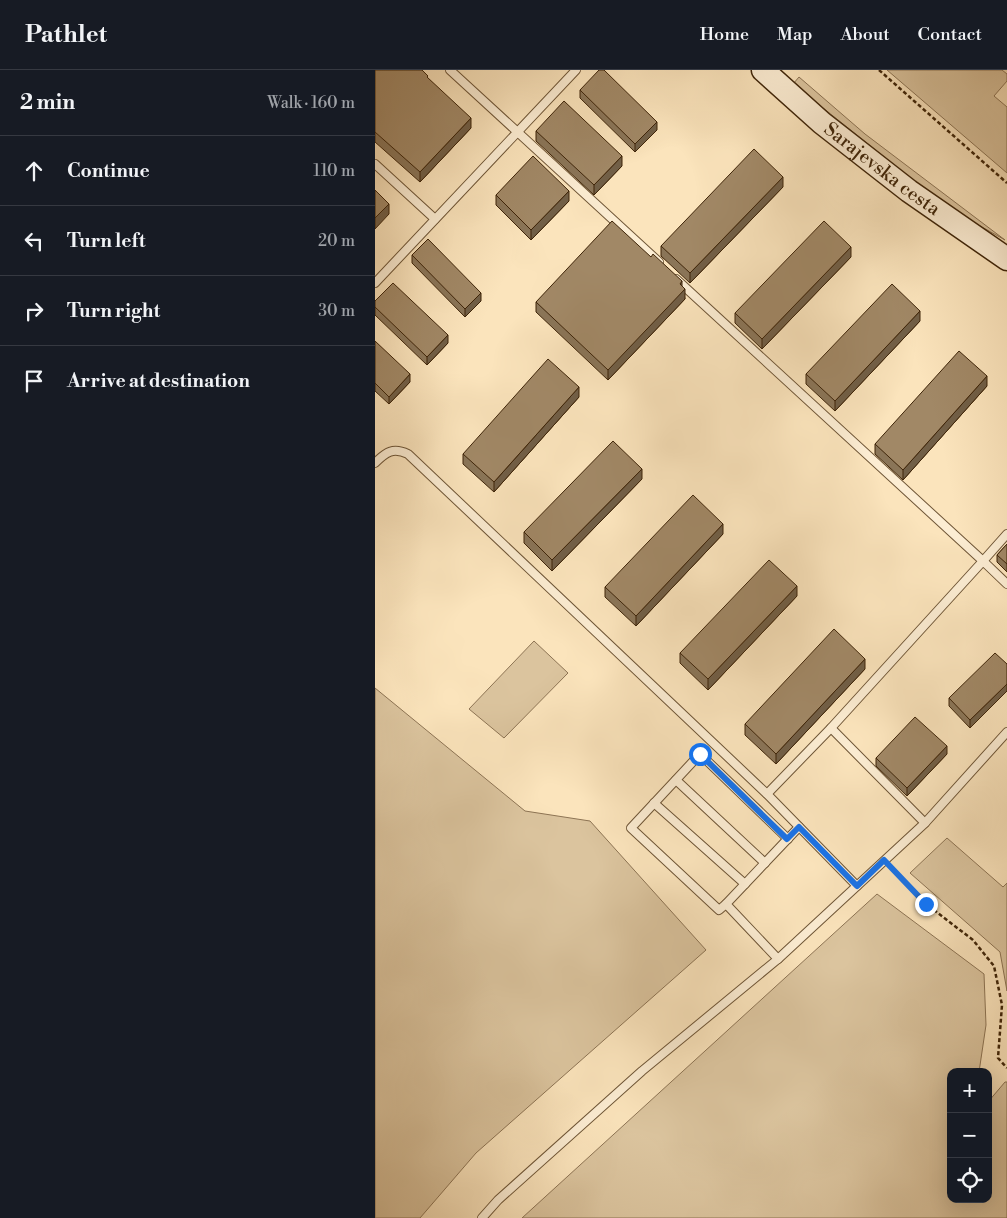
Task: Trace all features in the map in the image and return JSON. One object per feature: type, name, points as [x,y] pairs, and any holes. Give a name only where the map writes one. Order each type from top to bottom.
[{"type":"main road","name":"Sarajevska cesta","points":[[763,70],[822,123],[909,191],[1007,260]]},
{"type":"lane","points":[[450,70],[663,266]]},
{"type":"lane","points":[[375,283],[575,70]]},
{"type":"lane","points":[[375,164],[435,219]]},
{"type":"lane","points":[[670,273],[1007,584]]},
{"type":"lane","points":[[375,463],[387,452],[397,449],[408,454],[767,794],[857,886]]},
{"type":"lane","points":[[767,794],[831,728],[1007,534]]},
{"type":"lane","points":[[831,728],[925,823]]},
{"type":"lane","points":[[482,1218],[498,1200],[642,1071],[777,959],[857,886],[925,823],[1007,732]]},
{"type":"lane","points":[[787,839],[700,754],[631,828],[719,910],[799,827]]},
{"type":"lane","points":[[676,780],[765,863]]},
{"type":"lane","points":[[654,803],[745,884]]},
{"type":"lane","points":[[726,904],[777,959]]},
{"type":"path","points":[[879,70],[1007,182]]},
{"type":"path","points":[[884,860],[926,904],[973,940],[994,966],[1002,1005],[998,1058],[1007,1068]]},
{"type":"shaded area","points":[[887,70],[1002,70],[1007,74],[1007,81],[994,96],[1007,107],[1007,173]]},
{"type":"shaded area","points":[[799,77],[865,134],[1005,240],[957,213],[922,187],[793,84]]},
{"type":"shaded area","points":[[534,641],[568,673],[504,738],[469,709]]},
{"type":"shaded area","points":[[375,688],[525,811],[590,821],[706,950],[476,1153],[420,1218],[375,1218]]},
{"type":"shaded area","points":[[947,838],[1003,887],[1007,883],[1007,991],[1000,952],[910,873]]},
{"type":"shaded area","points":[[877,894],[984,974],[986,1025],[980,1068],[947,1068],[947,1203],[992,1203],[992,1097],[1007,1082],[1007,1218],[522,1218]]},
{"type":"building","points":[[375,70],[422,70],[427,77],[471,118],[420,172],[375,132]]},
{"type":"building","points":[[599,70],[604,70],[657,122],[635,144],[580,90]]},
{"type":"building","points":[[564,101],[622,156],[594,185],[536,131]]},
{"type":"building","points":[[754,149],[783,177],[690,273],[661,246]]},
{"type":"building","points":[[533,156],[569,191],[531,230],[496,195]]},
{"type":"building","points":[[375,190],[389,204],[375,218]]},
{"type":"building","points":[[612,221],[651,257],[653,254],[682,281],[680,284],[685,289],[608,370],[536,302]]},
{"type":"building","points":[[824,221],[851,247],[762,339],[735,313]]},
{"type":"building","points":[[428,239],[481,293],[465,309],[412,255]]},
{"type":"building","points":[[393,283],[448,335],[427,357],[375,307],[375,301]]},
{"type":"building","points":[[892,284],[920,311],[835,401],[806,374]]},
{"type":"building","points":[[375,341],[410,374],[389,397],[375,383]]},
{"type":"building","points":[[959,351],[987,376],[903,470],[875,444]]},
{"type":"building","points":[[548,359],[579,387],[494,482],[463,454]]},
{"type":"building","points":[[613,441],[642,469],[552,560],[524,532]]},
{"type":"building","points":[[693,495],[723,524],[636,616],[605,587]]},
{"type":"building","points":[[1007,544],[1007,564],[997,555]]},
{"type":"building","points":[[769,560],[797,586],[708,679],[680,653]]},
{"type":"building","points":[[834,629],[865,659],[776,754],[745,724]]},
{"type":"building","points":[[995,653],[1007,664],[1007,684],[970,720],[949,698]]},
{"type":"building","points":[[915,717],[947,746],[907,788],[876,758]]},
{"type":"route","points":[[700,754],[787,839],[799,827],[857,886],[884,860],[926,904]]}]
